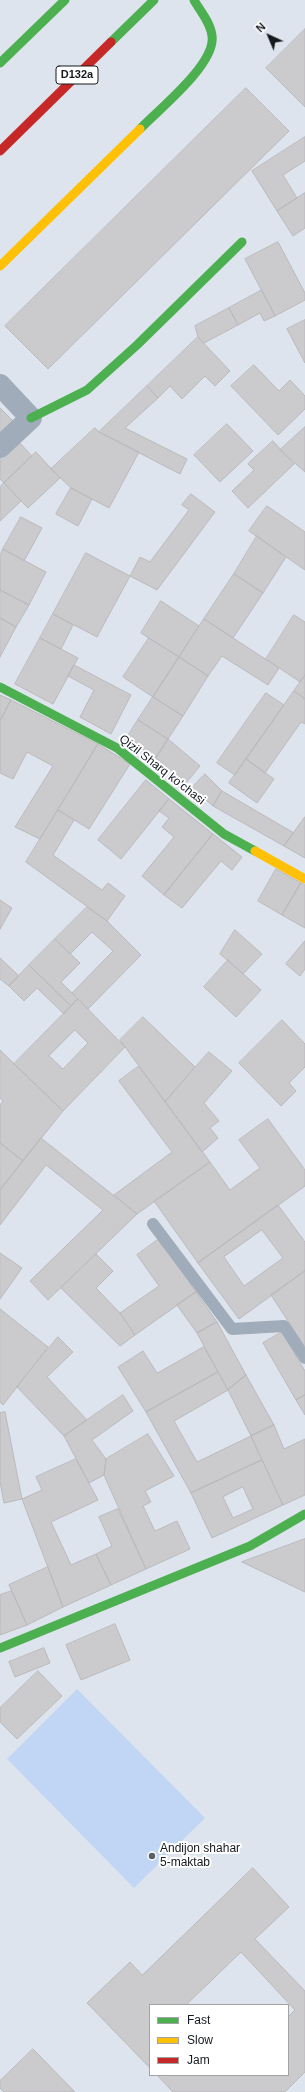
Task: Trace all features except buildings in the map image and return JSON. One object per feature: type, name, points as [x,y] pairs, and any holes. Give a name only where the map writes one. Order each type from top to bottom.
[{"type":"street","points":[[0,63],[65,0]]},
{"type":"street","name":"D132a","points":[[0,151],[154,0]]},
{"type":"street","points":[[0,266],[200,69],[212,52],[213,34],[194,0]]},
{"type":"street","points":[[0,447],[31,418],[87,390],[137,345],[242,242]]},
{"type":"street","points":[[0,385],[31,418]]},
{"type":"street","name":"Qizil Sharq ko'chasi","points":[[0,687],[117,748],[224,834],[305,879]]},
{"type":"street","points":[[0,1648],[250,1546],[305,1514]]},
{"type":"lane","points":[[153,1224],[232,1329],[284,1326],[305,1358]]},
{"type":"shaded area","points":[[77,1689],[205,1818],[134,1888],[7,1759]]},
{"type":"traffic: fast","points":[[0,63],[65,0]]},
{"type":"traffic: fast","points":[[111,42],[154,0]]},
{"type":"traffic: fast","points":[[140,129],[185,86],[205,60],[211,47],[212,36],[210,26],[194,0]]},
{"type":"traffic: fast","points":[[31,418],[87,390],[137,345],[242,242]]},
{"type":"traffic: fast","points":[[0,687],[117,748],[224,834],[255,851]]},
{"type":"traffic: fast","points":[[0,1648],[250,1546],[305,1514]]},
{"type":"traffic: slow","points":[[0,266],[140,129]]},
{"type":"traffic: slow","points":[[255,851],[305,879]]},
{"type":"traffic: jam","points":[[0,151],[111,42]]},
{"type":"place","name":"Andijon shahar 5-maktab","points":[[152,1856]]}]
